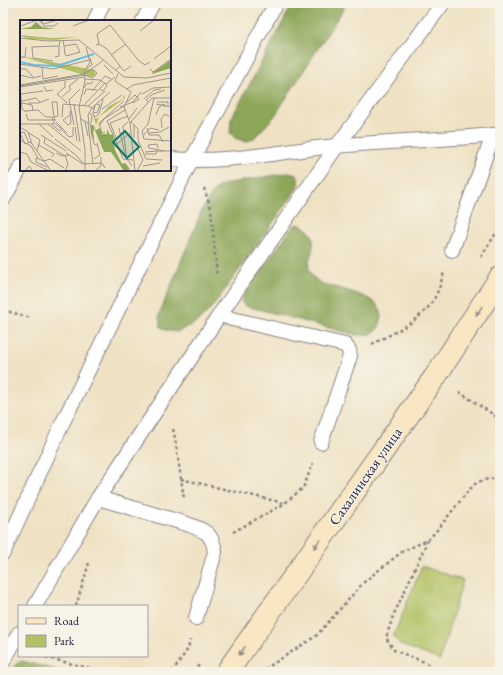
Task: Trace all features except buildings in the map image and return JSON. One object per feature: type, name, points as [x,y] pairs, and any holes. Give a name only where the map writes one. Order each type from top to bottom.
[{"type":"main road","name":"Сахалинская улица","points":[[227,672],[435,376],[500,278]]},
{"type":"lane","points":[[95,20],[102,3]]},
{"type":"lane","points":[[144,20],[153,3]]},
{"type":"lane","points":[[3,553],[65,417],[191,161],[276,3]]},
{"type":"lane","points":[[36,605],[98,498],[220,314],[337,146],[443,3]]},
{"type":"lane","points":[[171,159],[191,161],[260,156],[337,146],[497,136],[452,250]]},
{"type":"lane","points":[[3,200],[20,169]]},
{"type":"lane","points":[[220,314],[232,319],[346,345],[350,356],[321,442]]},
{"type":"lane","points":[[98,498],[187,524],[201,529],[210,535],[214,542],[215,552],[196,618]]},
{"type":"lane","points":[[3,662],[18,635]]},
{"type":"path","points":[[191,161],[211,209],[220,314]]},
{"type":"path","points":[[350,356],[411,323],[429,305],[437,294],[452,250]]},
{"type":"path","points":[[3,310],[31,318]]},
{"type":"path","points":[[159,406],[171,424],[175,438],[187,524]]},
{"type":"path","points":[[481,406],[500,419]]},
{"type":"path","points":[[214,542],[284,504],[303,488],[321,442]]},
{"type":"path","points":[[430,672],[431,669],[427,663],[394,650],[386,638],[393,616],[428,540],[475,484],[483,480],[500,478]]},
{"type":"path","points":[[181,479],[284,504]]},
{"type":"path","points":[[260,672],[316,636],[365,581],[403,551],[428,540]]},
{"type":"path","points":[[172,672],[188,649],[196,618]]},
{"type":"path","points":[[44,657],[105,672]]},
{"type":"path","points":[[59,661],[61,657]]},
{"type":"green space","points":[[293,3],[347,3],[274,117],[254,138],[246,142],[235,138],[230,133],[231,119]]},
{"type":"green space","points":[[288,173],[297,175],[297,189],[214,305],[198,322],[177,332],[165,330],[160,326],[159,315],[202,210],[212,193],[218,187],[229,183]]},
{"type":"green space","points":[[298,224],[306,228],[312,235],[313,246],[309,271],[312,276],[319,282],[359,294],[377,304],[381,311],[381,320],[376,331],[368,334],[356,335],[246,306],[242,303],[242,298],[244,295],[293,226]]},
{"type":"green space","points":[[422,566],[463,580],[440,660],[401,645],[393,637]]},
{"type":"green space","points":[[22,661],[65,672],[10,672],[17,663]]}]
